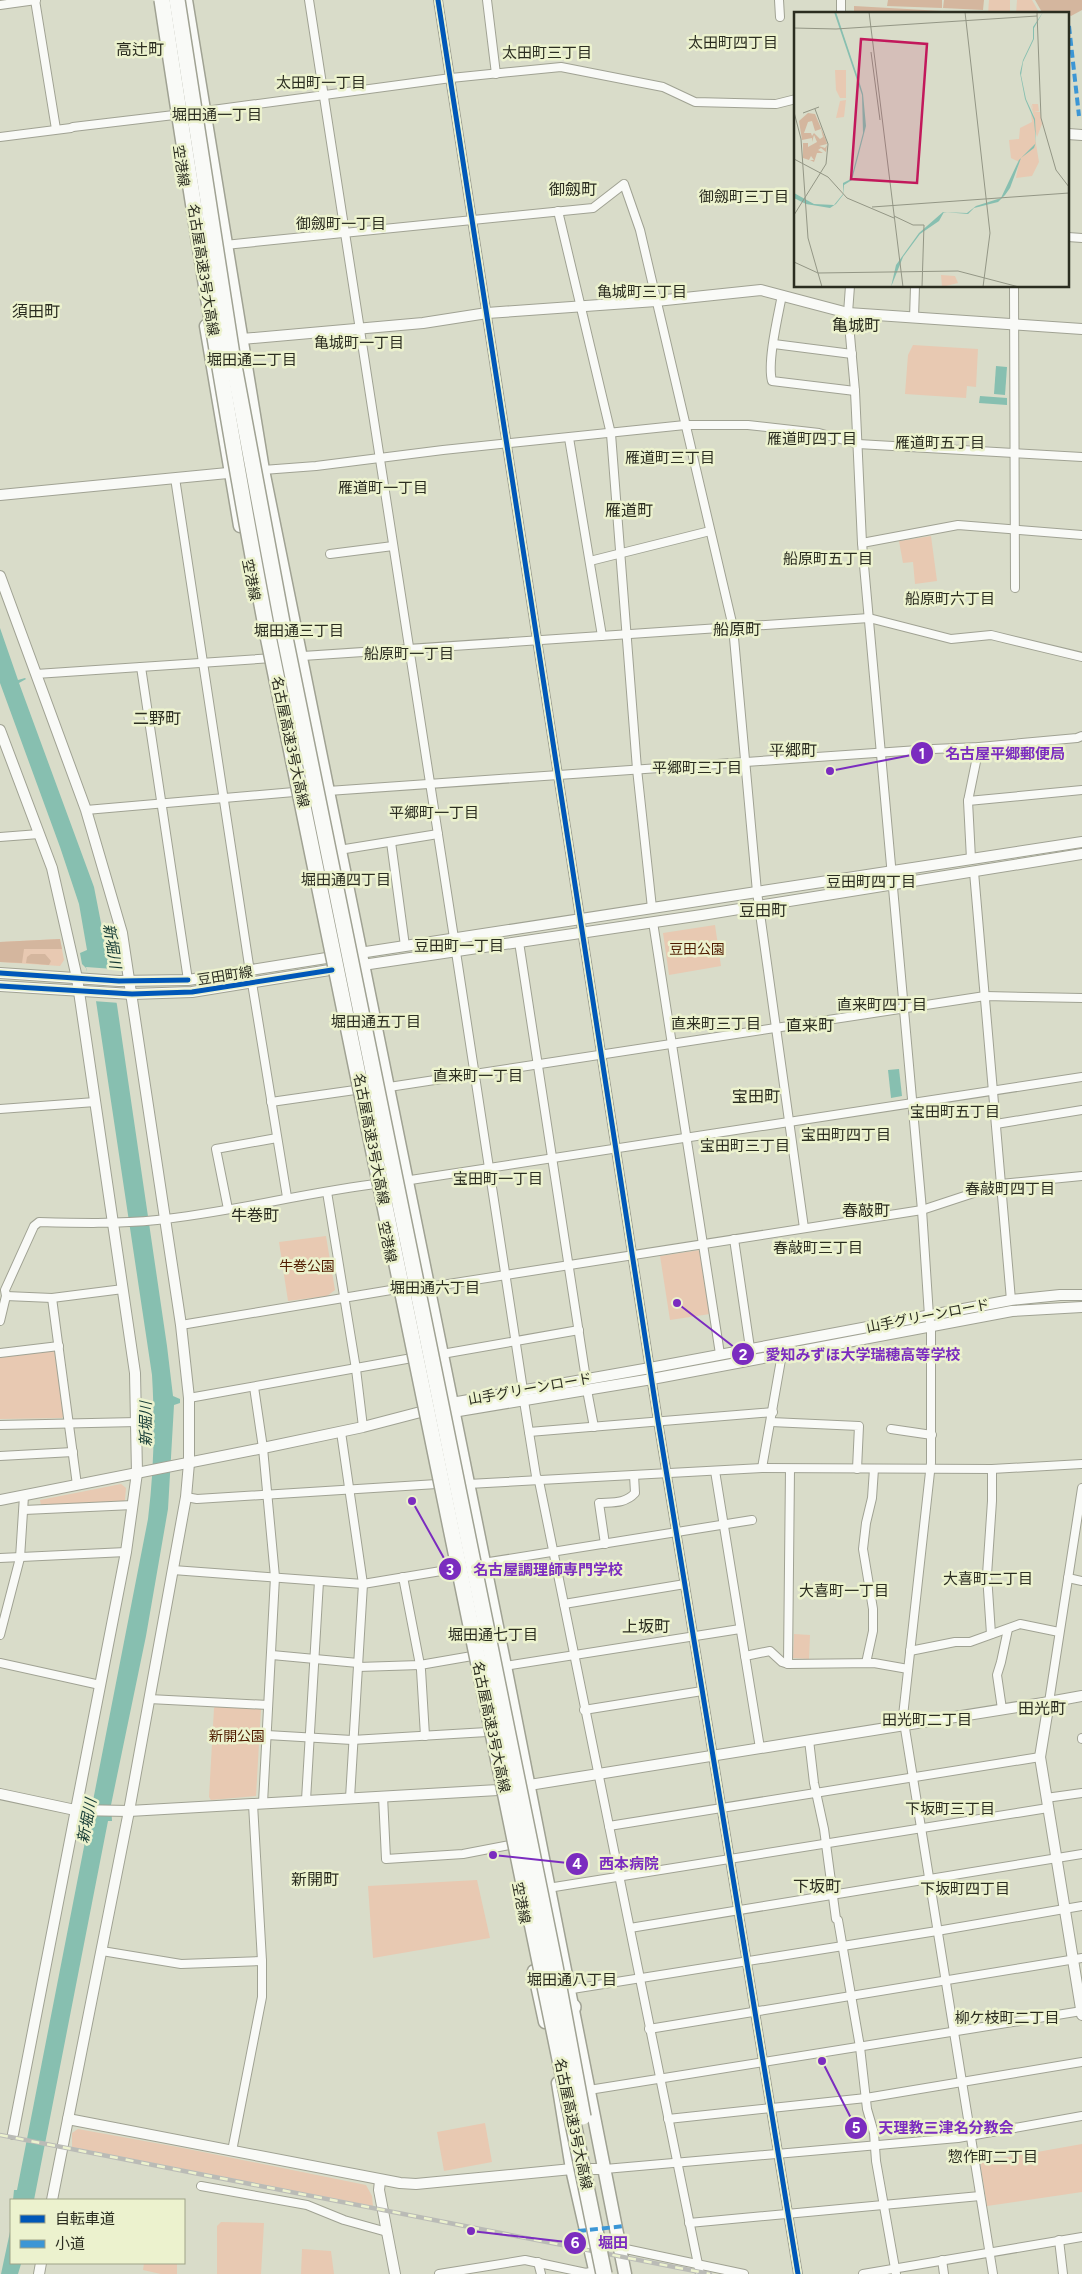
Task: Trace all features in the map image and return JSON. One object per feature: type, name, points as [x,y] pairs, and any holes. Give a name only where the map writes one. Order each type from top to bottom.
[{"type":"highway","name":"名古屋高速3号大高線","points":[[162,0],[206,289],[234,454],[295,769],[530,1920],[576,2130],[598,2273]]},
{"type":"highway","points":[[171,0],[231,387],[264,563],[283,628]]},
{"type":"highway","name":"名古屋高速3号大高線","points":[[177,0],[231,346],[283,628],[555,1966],[614,2274]]},
{"type":"highway","points":[[295,769],[306,795],[354,1009],[383,1153],[398,1233],[415,1374]]},
{"type":"highway","points":[[470,1546],[468,1566],[476,1609],[554,1992],[573,2008]]},
{"type":"main road","name":"空港線","points":[[155,0],[230,473],[266,657],[412,1358],[498,1790],[510,1845],[554,1992]]},
{"type":"main road","name":"空港線","points":[[186,0],[263,470],[506,1666],[548,1888],[558,2083],[572,2169],[598,2273]]},
{"type":"main road","points":[[573,2008],[625,2274]]},
{"type":"street","points":[[0,5],[35,0],[56,129]]},
{"type":"street","points":[[308,0],[454,938]]},
{"type":"street","points":[[438,0],[658,1421],[798,2274]]},
{"type":"street","points":[[486,0],[496,74]]},
{"type":"street","points":[[779,0],[780,17]]},
{"type":"street","points":[[205,111],[451,78],[561,67],[663,87],[695,102],[776,104],[794,100]]},
{"type":"street","points":[[0,136],[174,115]]},
{"type":"street","points":[[226,245],[593,208],[624,184],[640,230],[733,627],[758,906],[804,1228]]},
{"type":"street","points":[[558,211],[611,434],[637,769],[652,908]]},
{"type":"street","points":[[850,288],[848,313],[855,391],[862,543],[894,885],[930,1322],[932,1435],[930,1468],[903,1716],[994,2274]]},
{"type":"street","points":[[914,318],[915,288]]},
{"type":"street","points":[[1014,288],[1016,588]]},
{"type":"street","points":[[242,339],[423,322],[487,313],[656,301],[706,294],[761,290],[848,313],[1082,329]]},
{"type":"street","points":[[782,295],[774,344],[772,381],[855,391]]},
{"type":"street","points":[[774,344],[852,354]]},
{"type":"street","points":[[0,495],[611,434],[685,424],[748,425],[819,433],[858,444],[1082,457]]},
{"type":"street","points":[[569,438],[602,636]]},
{"type":"street","points":[[175,478],[250,972]]},
{"type":"street","points":[[862,543],[958,525],[1082,535]]},
{"type":"street","points":[[590,561],[710,531]]},
{"type":"street","points":[[330,554],[393,546]]},
{"type":"street","points":[[0,576],[86,810],[122,932],[132,994],[161,1220],[181,1325],[189,1398],[184,1464],[186,1497],[129,1810],[52,2199]]},
{"type":"street","points":[[36,674],[266,657],[538,641],[869,618],[951,639],[991,636],[1082,657]]},
{"type":"street","points":[[141,666],[188,980]]},
{"type":"street","points":[[0,730],[52,868],[82,978],[95,1102],[118,1223],[123,1289],[135,1373],[140,1472],[100,1685],[80,1810],[13,2134]]},
{"type":"street","points":[[328,791],[881,752],[980,747],[1082,736]]},
{"type":"street","points":[[971,859],[968,801],[980,747]]},
{"type":"street","points":[[968,801],[1082,790]]},
{"type":"street","points":[[86,810],[294,792]]},
{"type":"street","points":[[0,838],[39,834]]},
{"type":"street","points":[[339,850],[438,834]]},
{"type":"street","points":[[391,842],[405,946]]},
{"type":"street","points":[[363,959],[405,946],[454,938],[1082,842]]},
{"type":"street","points":[[363,959],[456,952],[894,885],[1082,854]]},
{"type":"street","points":[[974,872],[1011,1300]]},
{"type":"street","points":[[653,922],[720,1354]]},
{"type":"street","points":[[519,942],[594,1427]]},
{"type":"street","points":[[456,952],[536,1476],[539,1480],[584,1710],[700,2274]]},
{"type":"street","name":"豆田町線","points":[[82,978],[119,981],[188,980],[250,972],[329,957],[363,959]]},
{"type":"street","name":"豆田町線","points":[[84,990],[121,994],[192,992],[332,970],[363,959]]},
{"type":"street","points":[[0,973],[82,978]]},
{"type":"street","points":[[252,983],[287,1198]]},
{"type":"street","points":[[0,986],[84,990]]},
{"type":"street","points":[[389,1087],[984,996],[1082,998]]},
{"type":"street","points":[[0,1321],[3,1292],[34,1226],[39,1222],[118,1223],[161,1220],[375,1184],[407,1181],[1082,1077]]},
{"type":"street","points":[[271,1102],[355,1090]]},
{"type":"street","points":[[0,1109],[95,1102]]},
{"type":"street","points":[[996,1124],[1082,1110]]},
{"type":"street","points":[[228,1209],[216,1149],[277,1138]]},
{"type":"street","points":[[429,1287],[506,1274],[542,1271],[543,1268],[922,1210],[1001,1184],[1082,1176]]},
{"type":"street","points":[[327,1192],[356,1369],[363,1427]]},
{"type":"street","points":[[734,1239],[750,1348]]},
{"type":"street","points":[[3,1292],[52,1298],[123,1289]]},
{"type":"street","points":[[181,1325],[397,1289]]},
{"type":"street","name":"山手グリーンロード","points":[[0,1500],[341,1432],[422,1412],[782,1354],[930,1322],[1011,1300],[1082,1295]]},
{"type":"street","points":[[52,1298],[77,1485]]},
{"type":"street","name":"山手グリーンロード","points":[[651,1374],[720,1354],[750,1348],[1012,1311],[1082,1307]]},
{"type":"street","points":[[442,1354],[579,1330]]},
{"type":"street","points":[[0,1353],[59,1346]]},
{"type":"street","points":[[762,1468],[782,1354]]},
{"type":"street","points":[[189,1398],[412,1358]]},
{"type":"street","points":[[232,2152],[262,1997],[258,1803],[267,1735],[275,1577],[263,1448],[254,1387]]},
{"type":"street","points":[[529,1432],[773,1412]]},
{"type":"street","points":[[0,1424],[136,1422]]},
{"type":"street","points":[[771,1422],[859,1426],[857,1469]]},
{"type":"street","points":[[891,1429],[932,1435]]},
{"type":"street","points":[[341,1432],[363,1584],[352,1740],[350,1798]]},
{"type":"street","points":[[0,1456],[73,1452]]},
{"type":"street","points":[[468,1484],[762,1468],[992,1469],[1082,1464]]},
{"type":"street","points":[[788,1664],[790,1469]]},
{"type":"street","points":[[866,1663],[873,1631],[873,1609],[863,1549],[866,1523],[872,1498],[874,1469]]},
{"type":"street","points":[[991,1634],[987,1575],[992,1517],[992,1469]]},
{"type":"street","points":[[715,1470],[760,1748]]},
{"type":"street","points":[[605,1544],[599,1503],[623,1501],[631,1497],[635,1493],[634,1475]]},
{"type":"street","points":[[186,1497],[197,1499],[437,1484]]},
{"type":"street","points":[[589,2090],[1082,2013],[1077,1959],[1065,1909],[1040,1756],[1068,1578],[1081,1510],[1082,1488]]},
{"type":"street","points":[[0,1635],[2,1620],[20,1558],[24,1496]]},
{"type":"street","points":[[24,1510],[133,1505]]},
{"type":"street","points":[[484,1563],[752,1520]]},
{"type":"street","points":[[0,1558],[126,1552]]},
{"type":"street","points":[[173,1570],[363,1584],[453,1569]]},
{"type":"street","points":[[403,1577],[420,1665],[425,1736]]},
{"type":"street","points":[[1068,1578],[1082,1581]]},
{"type":"street","points":[[306,1800],[319,1580]]},
{"type":"street","points":[[564,1604],[685,1584]]},
{"type":"street","points":[[910,1651],[955,1642],[970,1642],[1020,1624],[1059,1632]]},
{"type":"street","points":[[506,1666],[740,1629]]},
{"type":"street","points":[[1002,1709],[997,1675],[1002,1662],[1008,1629]]},
{"type":"street","points":[[745,1656],[770,1651],[782,1662],[788,1664],[866,1663],[908,1669]]},
{"type":"street","points":[[272,1656],[358,1665],[420,1665],[472,1656]]},
{"type":"street","points":[[0,1663],[100,1685]]},
{"type":"street","points":[[584,1710],[702,1691]]},
{"type":"street","points":[[0,1794],[80,1810],[129,1810],[498,1790],[1082,1696]]},
{"type":"street","points":[[149,1699],[268,1705]]},
{"type":"street","points":[[267,1735],[352,1740],[487,1732]]},
{"type":"street","points":[[809,1740],[816,1793],[860,2047],[883,2205],[896,2271]]},
{"type":"street","points":[[609,1826],[1040,1756]]},
{"type":"street","points":[[548,1888],[921,1829],[1047,1803],[1082,1793]]},
{"type":"street","points":[[383,1796],[386,1859],[463,1854],[510,1845]]},
{"type":"street","points":[[630,1928],[1082,1854]]},
{"type":"street","points":[[554,1992],[843,1947],[1082,1906]]},
{"type":"street","points":[[102,1951],[181,1964],[262,1961]]},
{"type":"street","points":[[649,2028],[1077,1959]]},
{"type":"street","points":[[668,2120],[866,2098],[1082,2062]]},
{"type":"street","points":[[68,2119],[380,2181],[416,2184],[572,2169],[605,2169],[889,2145],[970,2136],[1082,2116]]},
{"type":"street","points":[[380,2181],[379,2190],[395,2274]]},
{"type":"street","points":[[201,2186],[307,2206],[344,2220],[388,2232]]},
{"type":"street","points":[[689,2223],[980,2196]]},
{"type":"street","points":[[863,2274],[896,2271],[942,2260],[1082,2236]]},
{"type":"street","points":[[1059,2240],[1063,2274]]},
{"type":"street","points":[[621,2248],[744,2274]]},
{"type":"street","points":[[439,2274],[490,2270],[525,2260],[586,2273],[598,2273]]},
{"type":"street","points":[[942,2260],[944,2274]]},
{"type":"street","points":[[538,2262],[541,2274]]},
{"type":"green space","points":[[989,0],[1010,0],[1010,12],[988,12]]},
{"type":"green space","points":[[1017,0],[1032,0],[1039,12],[1016,12]]},
{"type":"green space","points":[[913,345],[978,349],[976,387],[967,386],[966,398],[905,394],[908,355]]},
{"type":"green space","points":[[931,536],[937,581],[915,584],[913,562],[903,563],[899,541]]},
{"type":"green space","name":"豆田公園","points":[[715,925],[721,966],[669,975],[663,933]]},
{"type":"green space","points":[[60,939],[64,960],[60,966],[0,962],[0,942]]},
{"type":"green space","name":"牛巻公園","points":[[326,1236],[335,1290],[327,1296],[288,1301],[279,1242]]},
{"type":"green space","points":[[700,1250],[710,1314],[670,1320],[660,1256]]},
{"type":"green space","points":[[54,1350],[56,1352],[64,1415],[62,1418],[0,1419],[0,1356]]},
{"type":"green space","points":[[121,1484],[126,1488],[125,1500],[123,1502],[41,1506],[40,1500]]},
{"type":"green space","points":[[794,1634],[810,1635],[809,1659],[793,1658]]},
{"type":"green space","name":"新開公園","points":[[216,1706],[261,1709],[256,1796],[211,1800],[209,1797],[214,1708]]},
{"type":"green space","points":[[477,1880],[490,1938],[373,1958],[368,1886]]},
{"type":"green space","points":[[485,2123],[492,2162],[444,2171],[437,2132]]},
{"type":"green space","points":[[78,2129],[366,2185],[372,2196],[373,2206],[72,2147],[72,2133]]},
{"type":"green space","points":[[1082,2144],[1082,2192],[987,2206],[980,2162]]},
{"type":"green space","points":[[221,2222],[264,2223],[261,2274],[217,2274],[217,2226]]},
{"type":"green space","points":[[302,2249],[331,2251],[334,2274],[301,2274]]},
{"type":"green space","points":[[144,2264],[177,2264],[177,2274],[161,2274],[143,2270]]},
{"type":"shaded area","points":[[888,0],[942,0],[942,8],[887,6]]},
{"type":"shaded area","points":[[944,0],[984,0],[983,10],[943,8]]},
{"type":"shaded area","points":[[1035,0],[1082,0],[1082,10],[1071,16],[1070,12],[1042,12]]},
{"type":"shaded area","points":[[854,6],[942,11],[942,12],[854,12]]},
{"type":"shaded area","points":[[60,939],[62,949],[24,949],[22,963],[0,962],[0,942]]},
{"type":"shaded area","points":[[31,954],[45,954],[51,961],[49,965],[26,963],[27,957]]},
{"type":"water","points":[[996,366],[1007,367],[1005,395],[994,394]]},
{"type":"water","points":[[980,396],[1007,398],[1007,405],[979,403]]},
{"type":"water","name":"新堀川","points":[[0,628],[18,680],[26,679],[19,683],[94,887],[117,1005],[173,1396],[180,1399],[180,1403],[174,1405],[168,1509],[146,1636],[111,1805],[112,1821],[108,1821],[34,2199],[13,2199],[14,2190],[17,2190],[148,1519],[153,1465],[153,1411],[152,1375],[96,1001],[86,968],[82,964],[80,953],[87,950],[79,904],[0,683]]},
{"type":"water","points":[[899,1069],[902,1096],[891,1098],[888,1070]]},
{"type":"water","points":[[10,2232],[10,2264],[21,2264],[18,2274],[1,2274]]},
{"type":"pier","points":[[86,967],[113,969],[120,1003],[93,1001]]},
{"type":"railway","points":[[0,2135],[710,2274]]},
{"type":"marked path","points":[[1070,35],[1079,116]]},
{"type":"marked path","points":[[578,2231],[625,2226]]},
{"type":"cycle path","points":[[438,0],[658,1421],[798,2274]]},
{"type":"cycle path","points":[[0,986],[132,994],[192,992],[332,970]]},
{"type":"cycle path","points":[[0,973],[119,981],[188,980]]},
{"type":"place","name":"名古屋平郷郵便局","points":[[830,771]]},
{"type":"place","name":"愛知みずほ大学瑞穂高等学校","points":[[677,1303]]},
{"type":"place","name":"名古屋調理師専門学校","points":[[412,1501]]},
{"type":"place","name":"西本病院","points":[[493,1855]]},
{"type":"place","name":"天理教三津名分教会","points":[[822,2061]]},
{"type":"place","name":"堀田","points":[[471,2231]]},
{"type":"district","name":"太田町四丁目","points":[[733,43]]},
{"type":"district","name":"高辻町","points":[[140,49]]},
{"type":"district","name":"太田町三丁目","points":[[547,53]]},
{"type":"district","name":"太田町一丁目","points":[[321,83]]},
{"type":"district","name":"堀田通一丁目","points":[[217,115]]},
{"type":"district","name":"御劔町","points":[[573,189]]},
{"type":"district","name":"御劔町三丁目","points":[[744,197]]},
{"type":"district","name":"御劔町一丁目","points":[[341,224]]},
{"type":"district","name":"亀城町三丁目","points":[[642,292]]},
{"type":"district","name":"須田町","points":[[36,311]]},
{"type":"district","name":"亀城町","points":[[856,325]]},
{"type":"district","name":"亀城町一丁目","points":[[359,343]]},
{"type":"district","name":"堀田通二丁目","points":[[252,360]]},
{"type":"district","name":"雁道町四丁目","points":[[812,439]]},
{"type":"district","name":"雁道町五丁目","points":[[940,443]]},
{"type":"district","name":"雁道町三丁目","points":[[670,458]]},
{"type":"district","name":"雁道町一丁目","points":[[383,488]]},
{"type":"district","name":"雁道町","points":[[629,510]]},
{"type":"district","name":"船原町五丁目","points":[[828,559]]},
{"type":"district","name":"船原町六丁目","points":[[950,599]]},
{"type":"district","name":"船原町","points":[[737,629]]},
{"type":"district","name":"堀田通三丁目","points":[[299,631]]},
{"type":"district","name":"船原町一丁目","points":[[409,654]]},
{"type":"district","name":"二野町","points":[[157,718]]},
{"type":"district","name":"平郷町","points":[[793,750]]},
{"type":"district","name":"平郷町三丁目","points":[[697,768]]},
{"type":"district","name":"平郷町一丁目","points":[[434,813]]},
{"type":"district","name":"堀田通四丁目","points":[[346,880]]},
{"type":"district","name":"豆田町四丁目","points":[[871,882]]},
{"type":"district","name":"豆田町","points":[[763,910]]},
{"type":"district","name":"豆田町一丁目","points":[[459,946]]},
{"type":"district","name":"直来町四丁目","points":[[882,1005]]},
{"type":"district","name":"堀田通五丁目","points":[[376,1022]]},
{"type":"district","name":"直来町三丁目","points":[[716,1024]]},
{"type":"district","name":"直来町","points":[[810,1025]]},
{"type":"district","name":"直来町一丁目","points":[[478,1076]]},
{"type":"district","name":"宝田町","points":[[756,1096]]},
{"type":"district","name":"宝田町五丁目","points":[[955,1112]]},
{"type":"district","name":"宝田町四丁目","points":[[846,1135]]},
{"type":"district","name":"宝田町三丁目","points":[[745,1146]]},
{"type":"district","name":"宝田町一丁目","points":[[498,1179]]},
{"type":"district","name":"春敲町四丁目","points":[[1010,1189]]},
{"type":"district","name":"春敲町","points":[[866,1210]]},
{"type":"district","name":"牛巻町","points":[[255,1215]]},
{"type":"district","name":"春敲町三丁目","points":[[818,1248]]},
{"type":"district","name":"堀田通六丁目","points":[[435,1288]]},
{"type":"district","name":"大喜町二丁目","points":[[988,1579]]},
{"type":"district","name":"大喜町一丁目","points":[[844,1591]]},
{"type":"district","name":"上坂町","points":[[646,1626]]},
{"type":"district","name":"堀田通七丁目","points":[[493,1635]]},
{"type":"district","name":"田光町","points":[[1042,1708]]},
{"type":"district","name":"田光町二丁目","points":[[927,1720]]},
{"type":"district","name":"下坂町三丁目","points":[[950,1809]]},
{"type":"district","name":"新開町","points":[[315,1879]]},
{"type":"district","name":"下坂町","points":[[817,1886]]},
{"type":"district","name":"下坂町四丁目","points":[[965,1889]]},
{"type":"district","name":"堀田通八丁目","points":[[572,1980]]},
{"type":"district","name":"柳ケ枝町二丁目","points":[[1007,2018]]},
{"type":"district","name":"惣作町二丁目","points":[[993,2157]]}]
